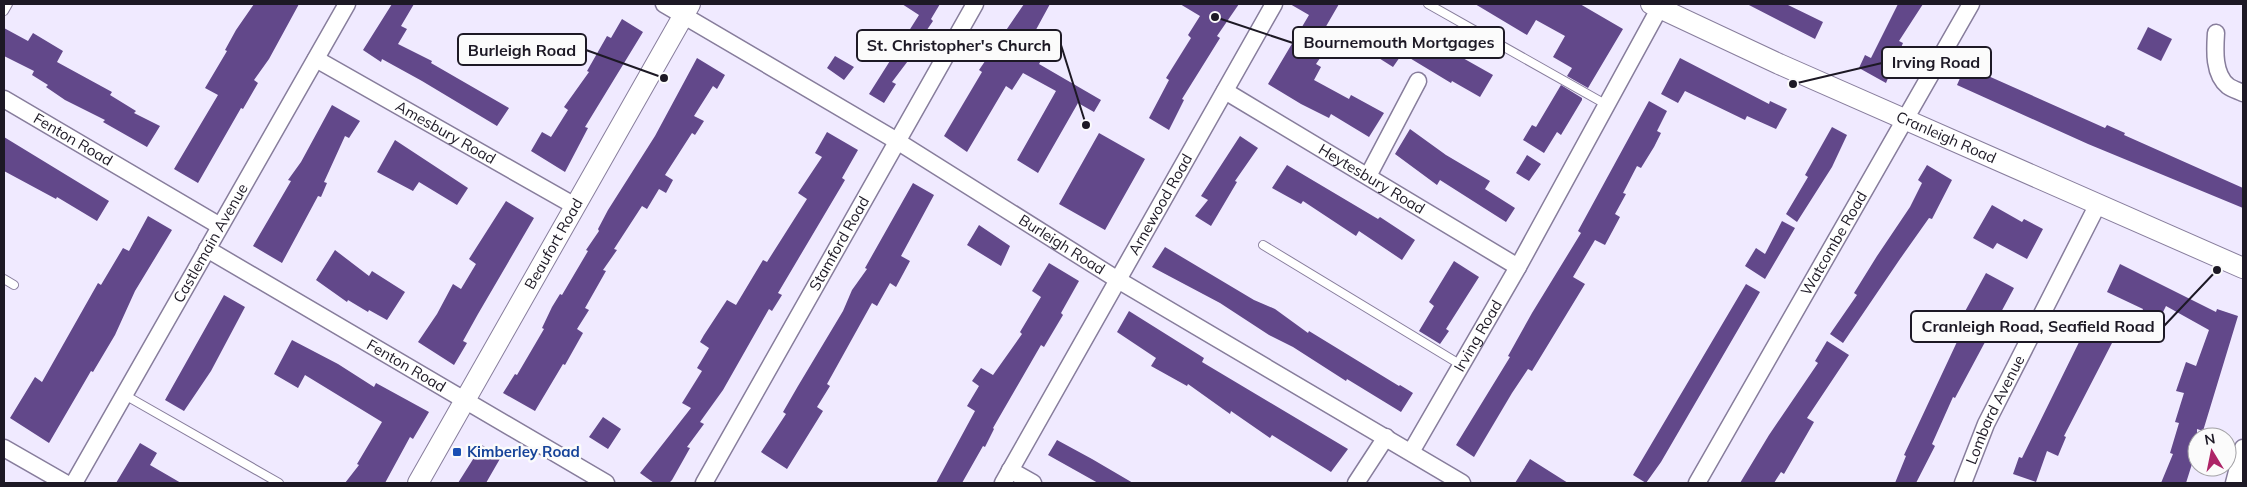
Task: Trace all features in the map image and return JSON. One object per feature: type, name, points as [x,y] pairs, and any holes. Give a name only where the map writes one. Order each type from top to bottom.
[{"type":"street","name":"Castlemain Avenue","points":[[74,483],[123,394],[348,4]]},
{"type":"street","name":"Burleigh Road","points":[[664,4],[687,10],[1118,280],[1462,483]]},
{"type":"street","name":"Stamford Road","points":[[704,483],[975,4]]},
{"type":"street","name":"Arnewood Road","points":[[1006,477],[1274,4]]},
{"type":"street","name":"Watcombe Road","points":[[1697,483],[1971,4]]},
{"type":"street","name":"Irving Road","points":[[1411,452],[1518,267],[1607,105],[1655,6]]},
{"type":"street","name":"Cranleigh Road","points":[[1655,6],[1904,119],[2243,268]]},
{"type":"street","name":"Beaufort Road","points":[[418,483],[687,10]]},
{"type":"street","points":[[2216,32],[2214,56],[2220,74],[2228,86],[2243,93]]},
{"type":"street","name":"Amesbury Road","points":[[316,58],[575,206]]},
{"type":"street","points":[[1368,176],[1418,82]]},
{"type":"street","name":"Heytesbury Road","points":[[1225,92],[1518,267]]},
{"type":"street","name":"Fenton Road","points":[[4,99],[220,226]]},
{"type":"street","name":"Lombard Avenue","points":[[1963,483],[1986,424],[2098,204]]},
{"type":"street","name":"Fenton Road","points":[[207,249],[606,483]]},
{"type":"street","points":[[1356,483],[1386,437]]},
{"type":"street","points":[[4,448],[65,483]]},
{"type":"street","points":[[2234,483],[2243,448]]},
{"type":"street","points":[[1006,477],[1033,483]]},
{"type":"lane","points":[[4,12],[8,4]]},
{"type":"lane","points":[[1428,4],[1607,105]]},
{"type":"lane","points":[[1264,245],[1461,365]]},
{"type":"lane","points":[[4,279],[14,285]]},
{"type":"lane","points":[[123,394],[279,483]]},
{"type":"building","points":[[254,4],[299,4],[269,59],[254,80],[258,83],[243,109],[241,108],[198,183],[174,169],[218,95],[205,88],[227,51],[225,50],[236,30]]},
{"type":"building","points":[[392,4],[414,4],[401,26],[407,29],[398,44],[432,61],[431,63],[509,108],[497,126],[422,81],[382,59],[381,62],[363,50]]},
{"type":"building","points":[[902,4],[940,4],[931,19],[933,21],[920,40],[923,41],[892,82],[896,84],[884,103],[869,94],[919,15]]},
{"type":"building","points":[[1024,4],[1050,4],[1026,48],[1043,57],[1039,64],[1101,100],[1094,112],[1078,103],[1038,173],[1017,160],[1056,91],[1023,73],[1012,90],[1006,86],[967,152],[944,136],[982,72],[979,70]]},
{"type":"building","points":[[1180,4],[1239,4],[1217,36],[1220,38],[1182,99],[1184,100],[1169,130],[1149,118],[1169,80],[1166,78],[1191,38],[1188,35],[1200,16]]},
{"type":"building","points":[[1290,4],[1339,4],[1321,35],[1331,42],[1316,64],[1321,67],[1314,80],[1349,99],[1351,95],[1384,113],[1369,137],[1331,114],[1329,118],[1268,84],[1309,15]]},
{"type":"building","points":[[1475,4],[1580,4],[1623,29],[1588,88],[1567,76],[1572,68],[1553,57],[1565,36],[1536,20],[1527,35]]},
{"type":"building","points":[[1747,4],[1786,4],[1823,22],[1815,39]]},
{"type":"building","points":[[1898,4],[1923,4],[1899,41],[1903,43],[1886,83],[1859,68],[1865,55],[1871,58]]},
{"type":"building","points":[[622,19],[643,32],[585,127],[588,128],[565,172],[531,151],[542,132],[551,137],[568,110],[564,107],[589,72],[587,71],[607,36],[611,38]]},
{"type":"building","points":[[2148,27],[2172,39],[2161,61],[2137,49]]},
{"type":"building","points":[[4,28],[28,41],[33,33],[63,51],[57,62],[112,92],[110,95],[136,111],[134,113],[160,126],[147,147],[103,122],[105,120],[65,100],[46,87],[48,85],[32,75],[34,71],[4,56]]},
{"type":"building","points":[[1390,31],[1409,44],[1393,67],[1374,55]]},
{"type":"building","points":[[1422,35],[1493,75],[1480,97],[1452,81],[1451,83],[1408,57]]},
{"type":"building","points":[[835,56],[854,67],[844,80],[827,68]]},
{"type":"building","points":[[697,58],[725,75],[717,89],[713,86],[694,116],[704,121],[695,135],[692,133],[665,175],[673,180],[666,193],[659,189],[647,209],[642,206],[614,249],[617,250],[603,270],[606,271],[585,308],[589,310],[577,329],[583,333],[535,411],[503,393],[515,374],[517,375],[544,329],[542,328],[552,307],[560,294],[562,295],[588,251],[586,250],[599,231],[598,229],[608,210],[655,136]]},
{"type":"building","points":[[1680,58],[1769,104],[1770,101],[1787,109],[1776,129],[1747,116],[1745,120],[1685,91],[1678,103],[1661,94]]},
{"type":"building","points":[[1968,60],[1989,70],[1986,75],[2105,128],[2107,125],[2125,133],[2124,135],[2243,188],[2243,208],[2088,144],[1957,85]]},
{"type":"building","points":[[1561,85],[1582,98],[1582,100],[1561,135],[1557,132],[1544,153],[1523,140],[1532,125],[1536,127]]},
{"type":"building","points":[[1649,101],[1667,111],[1657,131],[1661,133],[1654,147],[1641,168],[1637,166],[1623,193],[1626,194],[1615,214],[1620,217],[1605,245],[1595,240],[1573,277],[1585,284],[1532,371],[1528,369],[1512,393],[1474,457],[1456,445],[1510,357],[1508,356],[1532,313],[1581,233],[1578,231]]},
{"type":"building","points":[[332,105],[360,121],[349,138],[345,136],[324,182],[327,183],[321,197],[318,196],[282,263],[253,246],[291,181],[288,180],[301,162]]},
{"type":"building","points":[[1832,127],[1847,135],[1832,167],[1797,222],[1786,214],[1808,177],[1805,175]]},
{"type":"building","points":[[1410,129],[1446,155],[1490,181],[1485,189],[1515,208],[1506,222],[1440,180],[1437,185],[1395,154]]},
{"type":"building","points":[[827,132],[858,150],[842,178],[845,180],[778,293],[782,295],[772,311],[769,309],[723,390],[700,422],[704,424],[687,447],[690,448],[672,480],[669,483],[654,483],[640,473],[691,408],[682,403],[702,371],[697,368],[709,348],[700,342],[727,300],[736,305],[763,260],[767,262],[807,199],[798,193],[822,157],[815,153]]},
{"type":"building","points":[[1099,133],[1145,159],[1105,230],[1059,204]]},
{"type":"building","points":[[1240,136],[1258,148],[1235,181],[1237,182],[1211,226],[1195,216],[1208,200],[1201,196]]},
{"type":"building","points":[[4,137],[109,201],[97,221],[57,197],[56,199],[4,171]]},
{"type":"building","points":[[395,140],[468,188],[457,205],[419,182],[413,191],[377,172]]},
{"type":"building","points":[[1527,155],[1541,164],[1529,181],[1516,173]]},
{"type":"building","points":[[1287,165],[1378,219],[1380,217],[1415,240],[1402,260],[1359,231],[1356,236],[1303,201],[1301,204],[1272,188]]},
{"type":"building","points":[[1927,165],[1952,180],[1932,219],[1929,218],[1843,343],[1830,334],[1857,295],[1854,293],[1910,207],[1922,183],[1918,180]]},
{"type":"building","points":[[913,183],[934,195],[901,256],[910,261],[896,287],[890,283],[877,306],[872,303],[827,384],[830,386],[817,407],[823,411],[787,469],[761,452],[786,414],[783,412],[843,311],[852,290],[867,269],[865,268]]},
{"type":"building","points":[[506,201],[534,218],[463,341],[467,343],[454,365],[418,342],[437,314],[453,284],[461,289],[476,264],[469,259]]},
{"type":"building","points":[[1992,205],[2022,222],[2024,219],[2043,229],[2027,259],[1997,243],[1993,249],[1973,238]]},
{"type":"building","points":[[148,216],[172,230],[135,291],[115,335],[93,372],[91,371],[49,443],[10,418],[35,377],[42,382],[98,283],[101,285],[123,248],[129,251]]},
{"type":"building","points":[[1782,221],[1795,228],[1765,279],[1745,266],[1756,248],[1765,254]]},
{"type":"building","points":[[979,225],[1010,246],[1001,266],[967,245]]},
{"type":"building","points":[[1165,247],[1254,300],[1275,309],[1308,333],[1309,331],[1413,393],[1401,412],[1347,379],[1346,381],[1293,347],[1269,335],[1220,303],[1152,267]]},
{"type":"building","points":[[335,250],[369,276],[372,271],[405,292],[387,320],[369,310],[368,312],[348,300],[347,302],[316,280]]},
{"type":"building","points":[[1454,261],[1479,277],[1446,329],[1449,331],[1440,344],[1419,331],[1434,306],[1429,302]]},
{"type":"building","points":[[1049,263],[1079,281],[1061,313],[1063,315],[1044,347],[1041,345],[993,428],[985,447],[983,446],[962,483],[936,483],[975,411],[967,406],[979,386],[972,381],[981,368],[993,375],[1022,334],[1020,332],[1041,297],[1032,291]]},
{"type":"building","points":[[2120,264],[2216,312],[2217,309],[2238,316],[2204,427],[2187,427],[2188,477],[2186,483],[2161,483],[2173,454],[2170,453],[2179,423],[2175,422],[2184,393],[2176,391],[2186,362],[2196,366],[2209,330],[2166,306],[2158,322],[2141,314],[2143,309],[2107,292]]},
{"type":"building","points":[[1986,273],[2014,288],[1955,398],[1953,397],[1932,444],[1935,446],[1916,483],[1895,483],[1906,456],[1904,455],[1963,329],[1957,326]]},
{"type":"building","points":[[1746,284],[1760,292],[1661,462],[1646,483],[1633,475]]},
{"type":"building","points":[[224,295],[245,307],[211,371],[184,411],[165,400]]},
{"type":"building","points":[[1129,311],[1204,358],[1202,362],[1348,449],[1331,472],[1272,435],[1270,438],[1231,411],[1230,414],[1188,384],[1187,386],[1151,366],[1156,358],[1117,332]]},
{"type":"building","points":[[2085,330],[2112,343],[2064,436],[2066,437],[2058,456],[2047,451],[2036,482],[2013,474],[2019,457],[2022,458]]},
{"type":"building","points":[[292,340],[338,364],[374,387],[376,383],[429,412],[413,439],[410,437],[385,483],[345,483],[359,465],[357,464],[382,422],[305,375],[298,388],[274,374]]},
{"type":"building","points":[[1827,341],[1849,355],[1807,418],[1814,422],[1784,474],[1781,472],[1774,483],[1740,483],[1769,435],[1818,363],[1815,361]]},
{"type":"building","points":[[603,417],[621,429],[608,449],[589,437]]},
{"type":"building","points":[[1057,440],[1133,483],[1098,483],[1048,455]]},
{"type":"building","points":[[140,443],[157,453],[150,465],[181,483],[116,483]]},
{"type":"building","points":[[482,445],[501,457],[486,483],[458,483]]},
{"type":"building","points":[[1530,459],[1568,483],[1515,483]]},
{"type":"place","name":"Bournemouth Mortgages","points":[[1215,17]]},
{"type":"place","name":"Burleigh Road","points":[[664,78]]},
{"type":"place","name":"Irving Road","points":[[1793,84]]},
{"type":"place","name":"St. Christopher's Church","points":[[1086,125]]},
{"type":"place","name":"Cranleigh Road, Seafield Road","points":[[2217,270]]},
{"type":"place","name":"Kimberley Road","points":[[457,452]]}]
